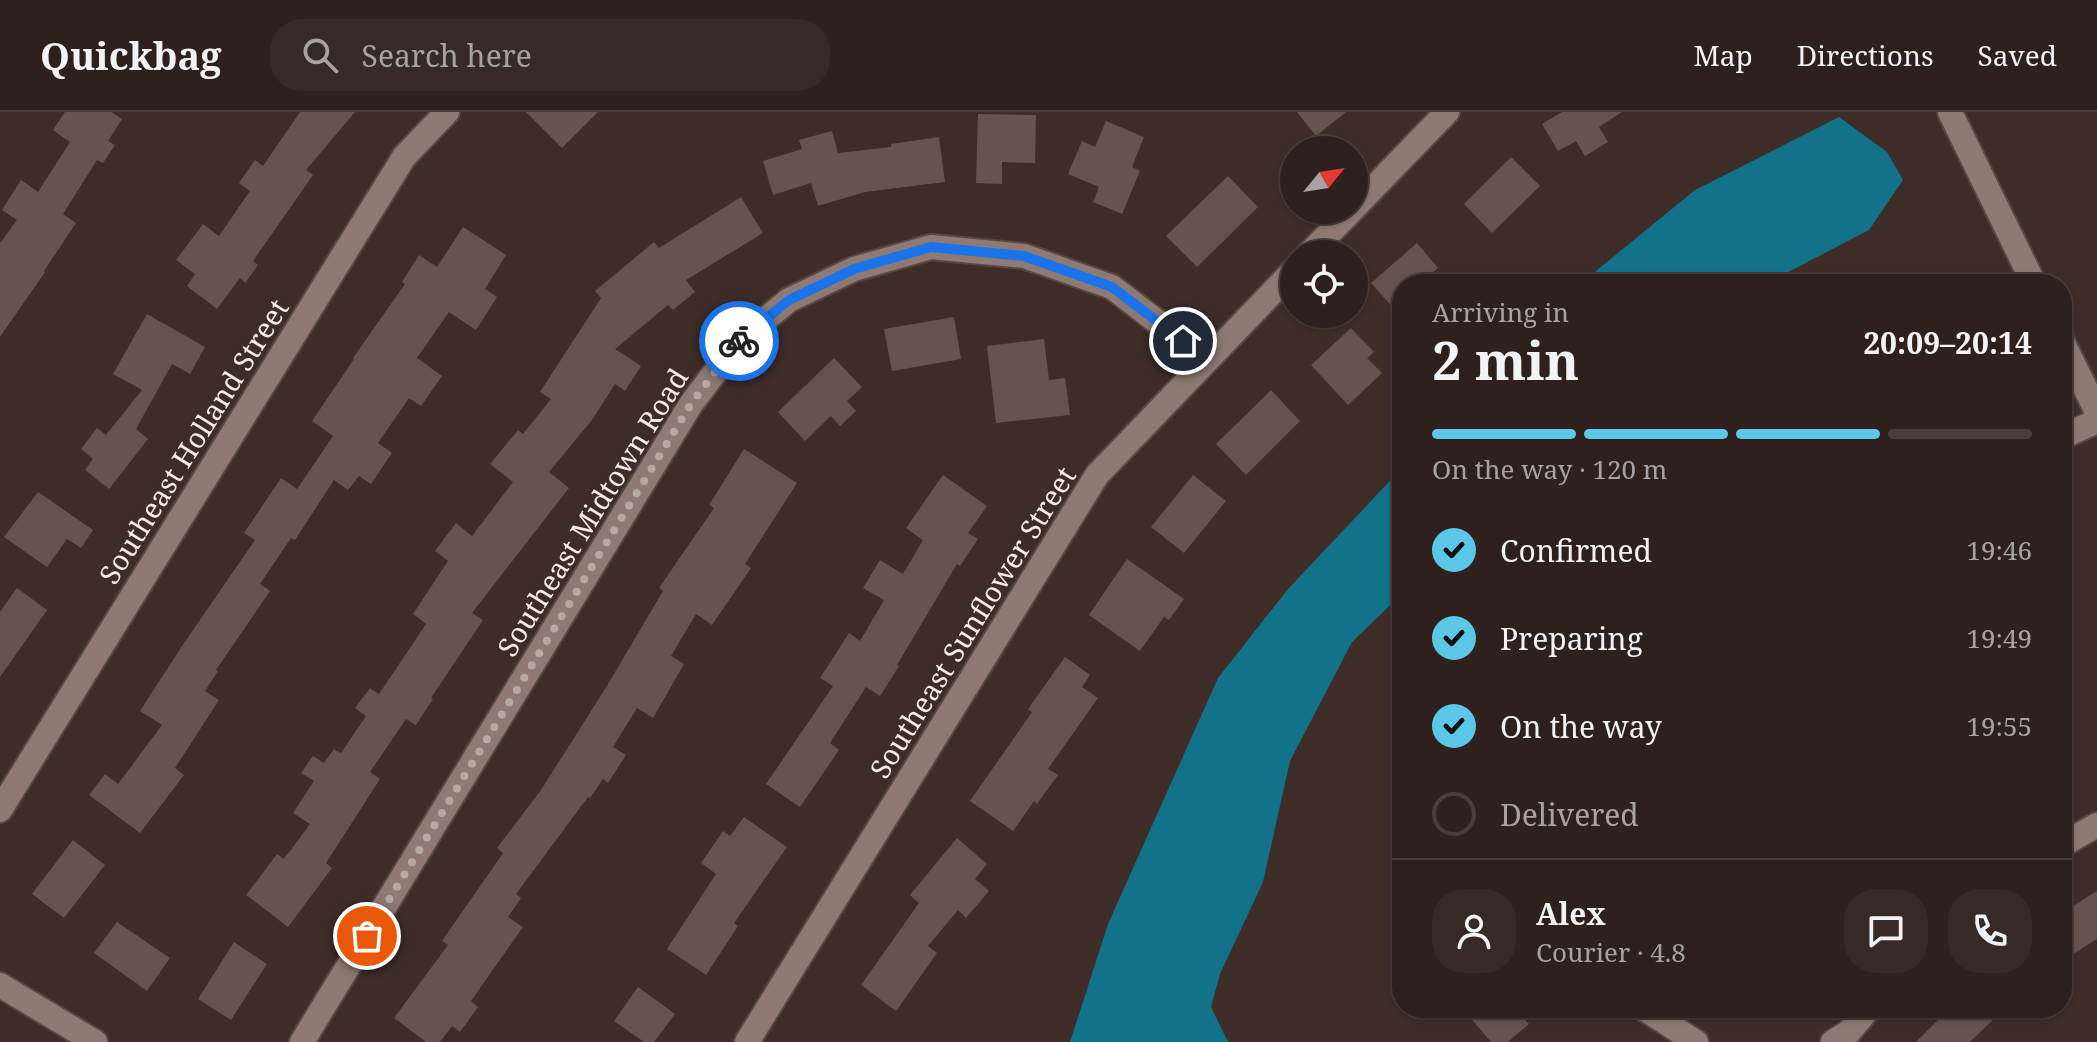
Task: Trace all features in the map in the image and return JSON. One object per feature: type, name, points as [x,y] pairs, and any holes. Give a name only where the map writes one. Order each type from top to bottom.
[{"type":"street","name":"Southeast Holland Street","points":[[0,810],[404,157],[447,112]]},
{"type":"street","points":[[1368,194],[1447,112]]},
{"type":"street","points":[[1950,112],[2029,274]]},
{"type":"street","points":[[1323,240],[1338,224]]},
{"type":"street","name":"Southeast Midtown Road","points":[[302,1042],[691,404],[738,342],[789,300],[854,269],[931,247],[1024,256],[1112,287],[1207,360]]},
{"type":"street","name":"Southeast Sunflower Street","points":[[747,1042],[1097,475],[1280,284]]},
{"type":"street","points":[[2072,361],[2097,412]]},
{"type":"street","points":[[2072,432],[2097,421]]},
{"type":"street","points":[[2072,839],[2097,825]]},
{"type":"street","points":[[0,985],[95,1042]]},
{"type":"street","points":[[1659,1018],[1696,1042]]},
{"type":"street","points":[[1833,1042],[1849,1032],[1861,1018]]},
{"type":"water","points":[[1839,117],[1887,152],[1903,180],[1869,230],[1784,274],[1592,274],[1695,190]]},
{"type":"water","points":[[1392,479],[1392,604],[1352,642],[1290,761],[1263,882],[1220,974],[1211,1007],[1228,1042],[1070,1042],[1108,924],[1218,678],[1288,589]]},
{"type":"building","points":[[65,112],[111,112],[122,119],[108,141],[115,145],[103,163],[97,160],[63,214],[76,223],[0,337],[0,243],[17,220],[2,210],[21,180],[38,192],[70,142],[53,130]]},
{"type":"building","points":[[300,112],[355,112],[306,170],[313,175],[253,261],[258,265],[245,283],[240,278],[217,309],[187,286],[195,274],[176,260],[203,224],[219,236],[250,191],[239,183],[255,160],[263,166]]},
{"type":"building","points":[[526,112],[598,112],[562,148]]},
{"type":"building","points":[[1297,112],[1346,112],[1316,136]]},
{"type":"building","points":[[1562,112],[1622,112],[1599,127],[1608,142],[1585,156],[1576,141],[1558,151],[1542,124]]},
{"type":"building","points":[[978,114],[1036,115],[1035,163],[1002,162],[1002,184],[976,183]]},
{"type":"building","points":[[1106,121],[1144,137],[1132,167],[1140,171],[1122,214],[1093,202],[1099,187],[1068,174],[1082,141],[1095,147]]},
{"type":"building","points":[[832,131],[838,153],[939,137],[945,182],[865,192],[818,206],[811,183],[773,195],[763,161],[802,149],[799,140]]},
{"type":"building","points":[[1511,157],[1540,186],[1492,233],[1464,204]]},
{"type":"building","points":[[1228,176],[1258,207],[1197,267],[1166,236]]},
{"type":"building","points":[[741,197],[763,233],[686,280],[695,292],[673,310],[668,305],[615,349],[641,366],[625,391],[615,384],[592,420],[549,472],[569,488],[472,613],[483,620],[416,725],[406,719],[370,772],[380,779],[326,863],[332,868],[288,927],[246,895],[277,854],[284,859],[310,824],[293,813],[314,781],[301,773],[313,756],[324,763],[334,749],[341,753],[366,716],[355,708],[370,688],[379,694],[426,624],[413,614],[448,561],[435,551],[456,523],[472,536],[513,482],[490,464],[518,430],[523,434],[551,399],[540,392],[601,298],[595,291],[654,242],[659,248]]},
{"type":"building","points":[[463,227],[506,255],[485,289],[497,297],[476,330],[449,312],[417,358],[442,376],[421,406],[409,398],[378,443],[392,453],[371,484],[359,476],[348,490],[334,480],[295,540],[291,538],[260,584],[270,591],[205,691],[219,700],[175,768],[184,775],[140,833],[89,795],[105,774],[118,784],[162,725],[140,711],[255,540],[244,533],[281,478],[297,489],[333,436],[312,421],[405,284],[402,282],[419,255],[437,267]]},
{"type":"building","points":[[1417,243],[1438,268],[1431,274],[1392,274],[1392,307],[1370,284]]},
{"type":"building","points":[[147,314],[205,347],[190,374],[172,364],[136,429],[148,439],[109,489],[85,470],[93,459],[81,449],[97,428],[106,435],[142,390],[113,374]]},
{"type":"building","points":[[954,317],[961,359],[892,371],[884,329]]},
{"type":"building","points":[[1351,328],[1374,352],[1367,358],[1382,373],[1348,405],[1311,365]]},
{"type":"building","points":[[1044,339],[1049,380],[1065,378],[1070,415],[996,423],[987,346]]},
{"type":"building","points":[[834,358],[862,387],[847,401],[856,411],[840,426],[831,416],[805,441],[778,412]]},
{"type":"building","points":[[1271,390],[1300,421],[1246,475],[1216,444]]},
{"type":"building","points":[[744,449],[797,483],[745,564],[751,568],[712,625],[696,614],[671,656],[684,664],[653,718],[637,708],[613,747],[626,755],[608,783],[603,779],[588,797],[516,894],[521,898],[508,917],[523,927],[471,1001],[478,1007],[460,1032],[452,1026],[440,1042],[426,1042],[394,1018],[448,945],[442,941],[503,853],[497,848],[541,790],[605,689],[663,591],[659,588],[714,508],[709,505]]},
{"type":"building","points":[[943,475],[987,506],[968,533],[978,539],[960,566],[957,564],[880,696],[866,687],[830,743],[839,750],[800,807],[766,784],[833,686],[820,678],[849,633],[860,641],[884,600],[863,588],[880,560],[903,574],[923,540],[906,528]]},
{"type":"building","points":[[1193,475],[1226,501],[1184,553],[1151,527]]},
{"type":"building","points":[[38,492],[93,530],[81,548],[67,539],[47,567],[4,537]]},
{"type":"building","points":[[1127,559],[1184,599],[1169,620],[1164,617],[1140,651],[1089,615]]},
{"type":"building","points":[[17,588],[47,610],[0,677],[0,612]]},
{"type":"building","points":[[1065,657],[1090,675],[1082,687],[1098,698],[1048,769],[1058,775],[1037,804],[1034,801],[1013,831],[970,801],[1032,712],[1028,709]]},
{"type":"building","points":[[744,817],[787,847],[734,923],[738,926],[706,975],[667,949],[716,874],[701,863],[723,831],[730,836]]},
{"type":"building","points":[[957,838],[987,864],[975,879],[989,891],[966,918],[958,910],[928,946],[937,953],[896,1011],[861,985],[919,903],[910,895]]},
{"type":"building","points":[[73,840],[105,865],[64,918],[32,894]]},
{"type":"building","points":[[2097,891],[2097,939],[2072,955],[2072,907]]},
{"type":"building","points":[[117,922],[170,958],[147,991],[94,953]]},
{"type":"building","points":[[234,942],[267,964],[231,1020],[198,999]]},
{"type":"building","points":[[638,987],[675,1014],[654,1042],[644,1042],[614,1021]]},
{"type":"building","points":[[1471,1018],[1524,1018],[1529,1024],[1508,1042],[1491,1042]]},
{"type":"building","points":[[1940,1018],[1995,1018],[1970,1042],[1916,1042]]},
{"type":"way so far","points":[[367,936],[691,404],[739,341]]},
{"type":"route","points":[[739,341],[789,300],[854,269],[931,247],[1024,256],[1112,287],[1183,341]]}]
